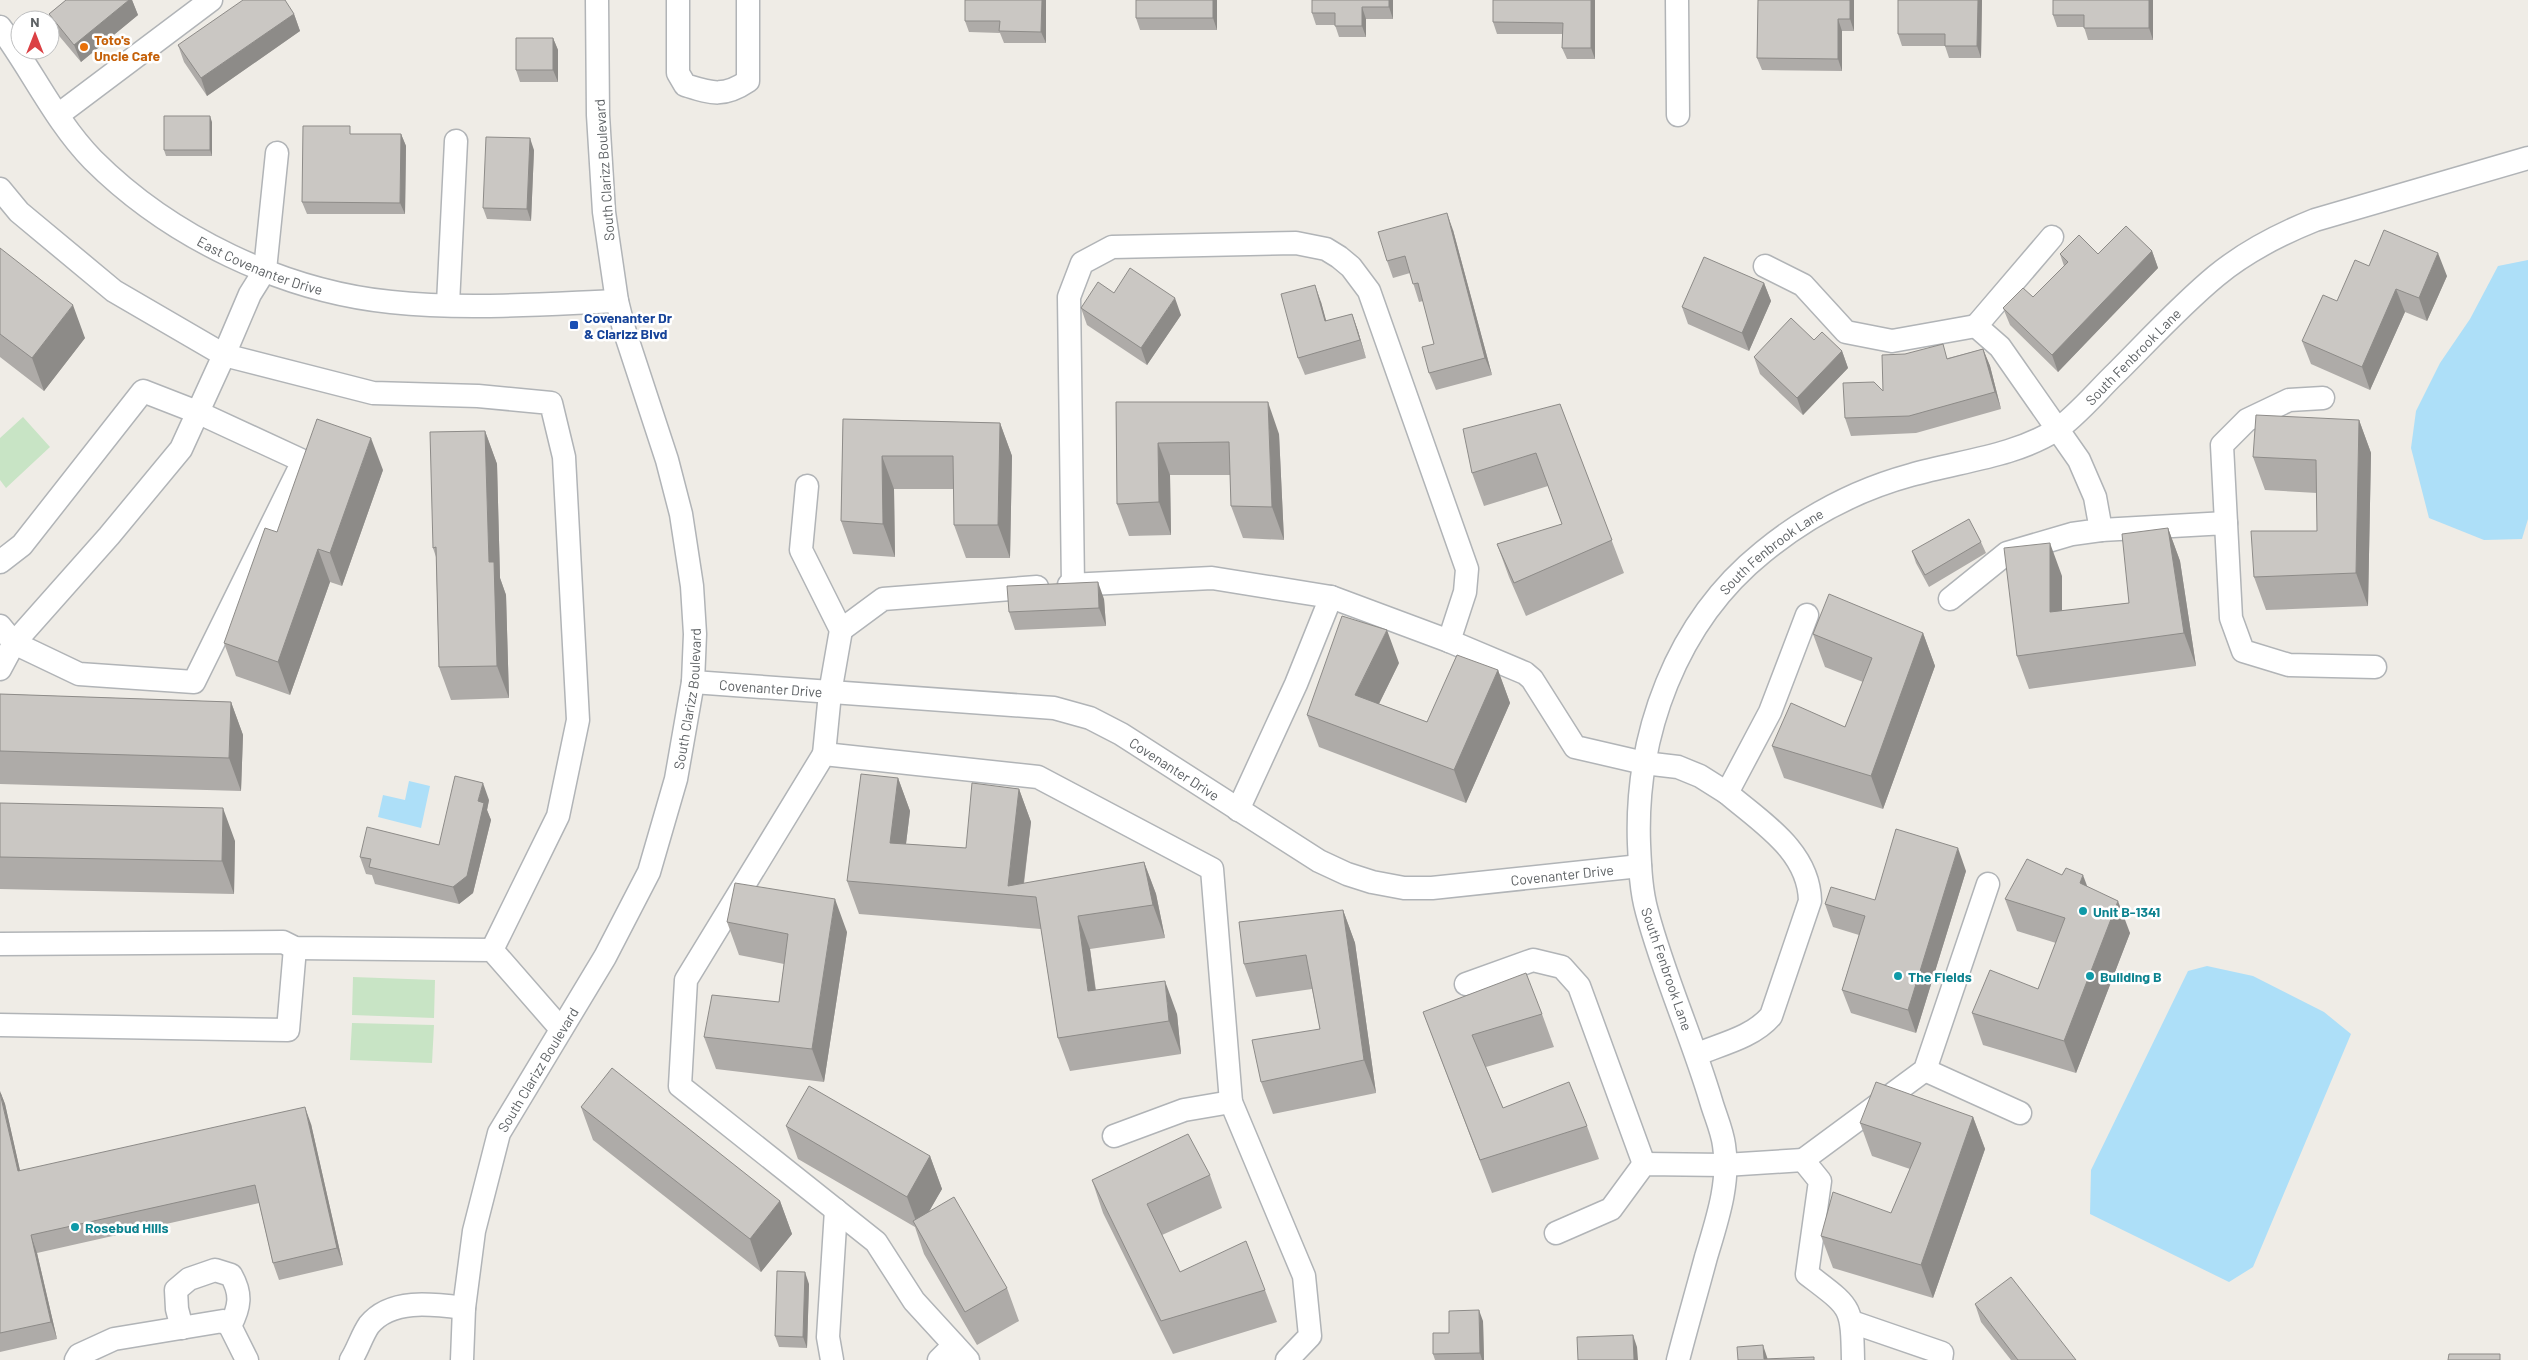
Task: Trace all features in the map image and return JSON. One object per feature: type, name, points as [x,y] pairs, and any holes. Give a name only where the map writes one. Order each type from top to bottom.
[{"type":"street","points":[[58,115],[211,0]]},
{"type":"street","name":"South Clarizz Boulevard","points":[[462,1360],[464,1308],[474,1231],[499,1133],[605,958],[649,872],[676,779],[693,682],[695,634],[692,586],[680,514],[667,460],[646,401],[617,301],[604,212],[598,115],[597,0]]},
{"type":"street","points":[[678,0],[678,72],[685,85],[708,92],[732,92],[748,81],[748,0]]},
{"type":"street","points":[[1677,0],[1678,115]]},
{"type":"street","name":"East Covenanter Drive","points":[[4,39],[58,115],[93,159],[131,193],[172,223],[217,248],[265,270],[320,289],[391,302],[500,305],[617,301]]},
{"type":"street","points":[[448,304],[456,141]]},
{"type":"street","points":[[0,669],[7,635],[109,536],[181,449],[250,294],[265,270],[276,153]]},
{"type":"street","name":"South Fenbrook Lane","points":[[1678,1360],[1725,1191],[1724,1145],[1697,1054],[1657,947],[1645,908],[1640,866],[1638,816],[1639,789],[1654,716],[1670,675],[1688,640],[1729,584],[1761,553],[1829,507],[1862,490],[1910,475],[2015,449],[2057,429],[2215,276],[2263,245],[2315,220],[2528,158]]},
{"type":"street","points":[[0,189],[19,212],[114,291],[224,355],[373,393],[478,396],[551,403],[564,457],[578,720],[558,816],[492,950]]},
{"type":"street","points":[[1765,266],[1803,285],[1846,332],[1892,342],[1976,326],[2052,237]]},
{"type":"street","points":[[1073,585],[1070,298],[1082,263],[1112,247],[1296,243],[1312,245],[1326,249],[1339,257],[1351,267],[1369,291],[1467,569],[1467,581],[1449,641]]},
{"type":"street","points":[[1976,326],[2000,347],[2079,460],[2094,497],[2101,530]]},
{"type":"street","points":[[0,562],[22,545],[143,391],[197,412],[302,461],[194,682],[79,674],[7,635]]},
{"type":"street","points":[[2322,398],[2289,400],[2247,420],[2222,445],[2231,618],[2243,651],[2289,665],[2375,666]]},
{"type":"street","points":[[807,486],[801,550],[841,630],[830,694],[824,754],[686,980],[680,1086],[876,1242],[914,1301],[954,1355]]},
{"type":"street","points":[[1950,599],[2007,553],[2072,534],[2101,530],[2226,523]]},
{"type":"street","points":[[841,630],[882,599],[1073,585],[1212,578],[1331,597],[1449,641],[1525,673],[1532,679],[1575,747],[1644,763],[1678,767],[1700,776],[1727,793],[1790,848],[1801,863],[1810,883],[1810,900],[1771,1016],[1762,1026],[1747,1034],[1697,1054]]},
{"type":"street","points":[[1238,810],[1296,684],[1331,597]]},
{"type":"street","points":[[1727,793],[1770,712],[1807,615]]},
{"type":"street","name":"Covenanter Drive","points":[[693,682],[830,694],[1054,708],[1090,718],[1121,734],[1319,861],[1347,874],[1372,882],[1404,888],[1460,887],[1640,866]]},
{"type":"street","points":[[824,754],[1038,777],[1212,869],[1231,1102],[1304,1276],[1310,1336],[1286,1360]]},
{"type":"street","points":[[1644,1164],[1724,1164],[1803,1160],[1925,1070],[1988,884]]},
{"type":"street","points":[[0,944],[283,942],[295,948],[492,950],[561,1029]]},
{"type":"street","points":[[0,1025],[288,1030],[295,948]]},
{"type":"street","points":[[1466,984],[1534,960],[1562,966],[1579,986],[1644,1164]]},
{"type":"street","points":[[1925,1070],[2020,1113]]},
{"type":"street","points":[[1114,1136],[1184,1110],[1231,1102]]},
{"type":"street","points":[[1803,1160],[1820,1181],[1808,1274],[1846,1304],[1852,1322],[1853,1360]]},
{"type":"street","points":[[1556,1233],[1611,1209],[1644,1164]]},
{"type":"street","points":[[832,1360],[828,1337],[836,1210]]},
{"type":"street","points":[[182,1328],[177,1309],[176,1290],[189,1279],[214,1270],[231,1275],[239,1289],[239,1309],[230,1326]]},
{"type":"street","points":[[351,1360],[369,1325],[388,1308],[432,1304],[464,1308]]},
{"type":"street","points":[[76,1360],[79,1355],[114,1339],[223,1321],[230,1326],[247,1360]]},
{"type":"street","points":[[1852,1322],[1942,1353],[1941,1360]]},
{"type":"green space","points":[[23,417],[50,447],[6,488],[0,480],[0,438]]},
{"type":"green space","points":[[353,977],[435,980],[434,1018],[352,1015]]},
{"type":"green space","points":[[352,1023],[434,1025],[432,1063],[350,1060]]},
{"type":"water","points":[[2528,260],[2528,519],[2522,539],[2484,540],[2429,518],[2411,448],[2416,411],[2440,363],[2470,319],[2498,266]]},
{"type":"water","points":[[409,781],[430,786],[421,828],[378,817],[383,795],[405,800]]},
{"type":"water","points":[[2207,966],[2253,976],[2324,1012],[2351,1034],[2253,1267],[2229,1282],[2090,1214],[2091,1170],[2188,971]]},
{"type":"building","points":[[66,0],[129,0],[74,45],[60,28],[60,10],[54,10]]},
{"type":"building","points":[[243,0],[285,0],[294,14],[201,78],[178,45]]},
{"type":"building","points":[[965,0],[1042,0],[1041,32],[999,31],[1000,21],[965,21]]},
{"type":"building","points":[[1136,0],[1213,0],[1213,18],[1136,18]]},
{"type":"building","points":[[1312,0],[1389,0],[1389,7],[1362,7],[1362,26],[1335,26],[1335,13],[1312,13]]},
{"type":"building","points":[[1493,0],[1591,0],[1591,48],[1562,48],[1563,23],[1493,22]]},
{"type":"building","points":[[1758,0],[1850,0],[1850,19],[1838,19],[1838,59],[1757,58]]},
{"type":"building","points":[[1898,0],[1978,0],[1977,46],[1945,46],[1945,34],[1898,34]]},
{"type":"building","points":[[2053,0],[2149,0],[2149,28],[2084,28],[2084,15],[2053,15]]},
{"type":"building","points":[[516,38],[553,38],[553,70],[516,70]]},
{"type":"building","points":[[164,116],[210,116],[210,150],[164,150]]},
{"type":"building","points":[[303,126],[350,126],[350,134],[401,134],[400,203],[302,202]]},
{"type":"building","points":[[486,137],[530,138],[527,209],[483,208]]},
{"type":"building","points":[[1447,213],[1485,358],[1429,373],[1422,347],[1434,344],[1418,283],[1413,284],[1405,256],[1387,261],[1378,232]]},
{"type":"building","points":[[2126,226],[2152,251],[2052,355],[2003,308],[2023,288],[2033,297],[2068,262],[2060,254],[2079,235],[2098,254]]},
{"type":"building","points":[[2384,230],[2438,253],[2419,298],[2396,289],[2362,367],[2302,341],[2323,295],[2337,301],[2355,260],[2369,266]]},
{"type":"building","points":[[0,248],[73,305],[32,358],[0,334]]},
{"type":"building","points":[[1704,257],[1764,283],[1742,333],[1682,307]]},
{"type":"building","points":[[1130,268],[1175,298],[1141,348],[1081,308],[1098,282],[1114,293]]},
{"type":"building","points":[[1315,285],[1325,321],[1352,314],[1360,340],[1298,358],[1281,294]]},
{"type":"building","points":[[1791,318],[1814,340],[1822,332],[1842,351],[1797,398],[1754,357]]},
{"type":"building","points":[[1943,344],[1947,359],[1983,349],[1995,392],[1909,416],[1845,418],[1843,383],[1874,382],[1883,391],[1882,355],[1905,354]]},
{"type":"building","points":[[1116,402],[1268,402],[1272,507],[1231,506],[1229,442],[1158,443],[1159,502],[1117,504]]},
{"type":"building","points":[[1560,404],[1612,540],[1514,583],[1497,544],[1562,524],[1536,453],[1472,473],[1463,429]]},
{"type":"building","points":[[2256,415],[2359,420],[2356,573],[2254,577],[2251,531],[2317,531],[2316,460],[2253,457]]},
{"type":"building","points":[[317,419],[371,438],[330,553],[318,549],[278,662],[224,643],[265,528],[277,532]]},
{"type":"building","points":[[843,419],[1000,423],[998,525],[954,525],[953,456],[882,456],[883,524],[841,521]]},
{"type":"building","points":[[485,431],[489,562],[494,562],[497,666],[439,667],[436,547],[433,548],[430,432]]},
{"type":"building","points":[[1969,519],[1981,542],[1925,575],[1912,551]]},
{"type":"building","points":[[2168,528],[2184,633],[2017,656],[2004,548],[2050,543],[2050,612],[2129,603],[2122,534]]},
{"type":"building","points":[[1098,582],[1099,608],[1009,612],[1007,586]]},
{"type":"building","points":[[1829,594],[1923,633],[1871,776],[1772,746],[1791,703],[1845,727],[1872,658],[1813,634]]},
{"type":"building","points":[[1342,616],[1387,630],[1355,695],[1427,722],[1457,655],[1498,670],[1454,770],[1307,715]]},
{"type":"building","points":[[0,694],[231,702],[229,758],[0,751]]},
{"type":"building","points":[[861,774],[898,778],[890,843],[966,848],[972,783],[1019,789],[1008,886],[1144,862],[1153,905],[1078,916],[1088,991],[1165,981],[1169,1021],[1058,1038],[1036,897],[847,881]]},
{"type":"building","points":[[455,776],[483,783],[478,801],[484,803],[467,876],[453,887],[369,867],[371,859],[360,857],[367,827],[439,845]]},
{"type":"building","points":[[0,803],[223,808],[222,861],[0,857]]},
{"type":"building","name":"The Fields","points":[[1896,829],[1958,848],[1908,1010],[1842,990],[1865,916],[1825,904],[1831,887],[1875,900]]},
{"type":"building","points":[[2027,859],[2062,875],[2066,868],[2083,875],[2080,883],[2118,901],[2064,1041],[1972,1013],[1990,970],[2038,989],[2065,918],[2005,899]]},
{"type":"building","points":[[735,883],[835,899],[812,1049],[704,1037],[712,995],[779,1002],[788,934],[727,922]]},
{"type":"building","points":[[1343,910],[1364,1060],[1261,1082],[1252,1040],[1320,1029],[1306,955],[1244,964],[1239,922]]},
{"type":"building","points":[[1526,973],[1542,1014],[1472,1035],[1503,1108],[1569,1082],[1587,1126],[1480,1160],[1423,1012]]},
{"type":"building","points":[[612,1068],[780,1201],[750,1239],[581,1107]]},
{"type":"building","points":[[1876,1082],[1973,1117],[1921,1265],[1821,1236],[1833,1192],[1891,1213],[1921,1143],[1860,1123]]},
{"type":"building","points":[[809,1086],[930,1156],[907,1197],[786,1126]]},
{"type":"building","name":"Rosebud Hills","points":[[0,1093],[18,1171],[305,1107],[337,1248],[273,1263],[255,1185],[31,1235],[51,1322],[0,1333]]},
{"type":"building","points":[[1188,1134],[1210,1175],[1147,1204],[1180,1272],[1246,1241],[1265,1290],[1161,1321],[1092,1180]]},
{"type":"building","points":[[954,1197],[1007,1288],[965,1312],[913,1221]]},
{"type":"building","points":[[777,1271],[805,1272],[803,1337],[775,1336]]},
{"type":"building","points":[[2011,1277],[2076,1360],[2018,1360],[1975,1304]]},
{"type":"building","points":[[1479,1310],[1480,1353],[1433,1354],[1433,1333],[1449,1333],[1449,1311]]},
{"type":"building","points":[[1633,1335],[1634,1360],[1578,1360],[1577,1337]]},
{"type":"building","points":[[1763,1345],[1764,1359],[1814,1357],[1814,1360],[1738,1360],[1737,1347]]},
{"type":"building","points":[[2449,1354],[2500,1354],[2500,1360],[2448,1360]]},
{"type":"place","name":"Toto's Uncle Cafe","points":[[84,47]]},
{"type":"place","name":"Covenanter Dr & Clarizz Blvd","points":[[574,325]]},
{"type":"place","name":"Unit B-1341","points":[[2083,911]]},
{"type":"place","name":"The Fields","points":[[1898,976]]},
{"type":"place","name":"Building B","points":[[2090,976]]},
{"type":"place","name":"Rosebud Hills","points":[[75,1227]]}]
